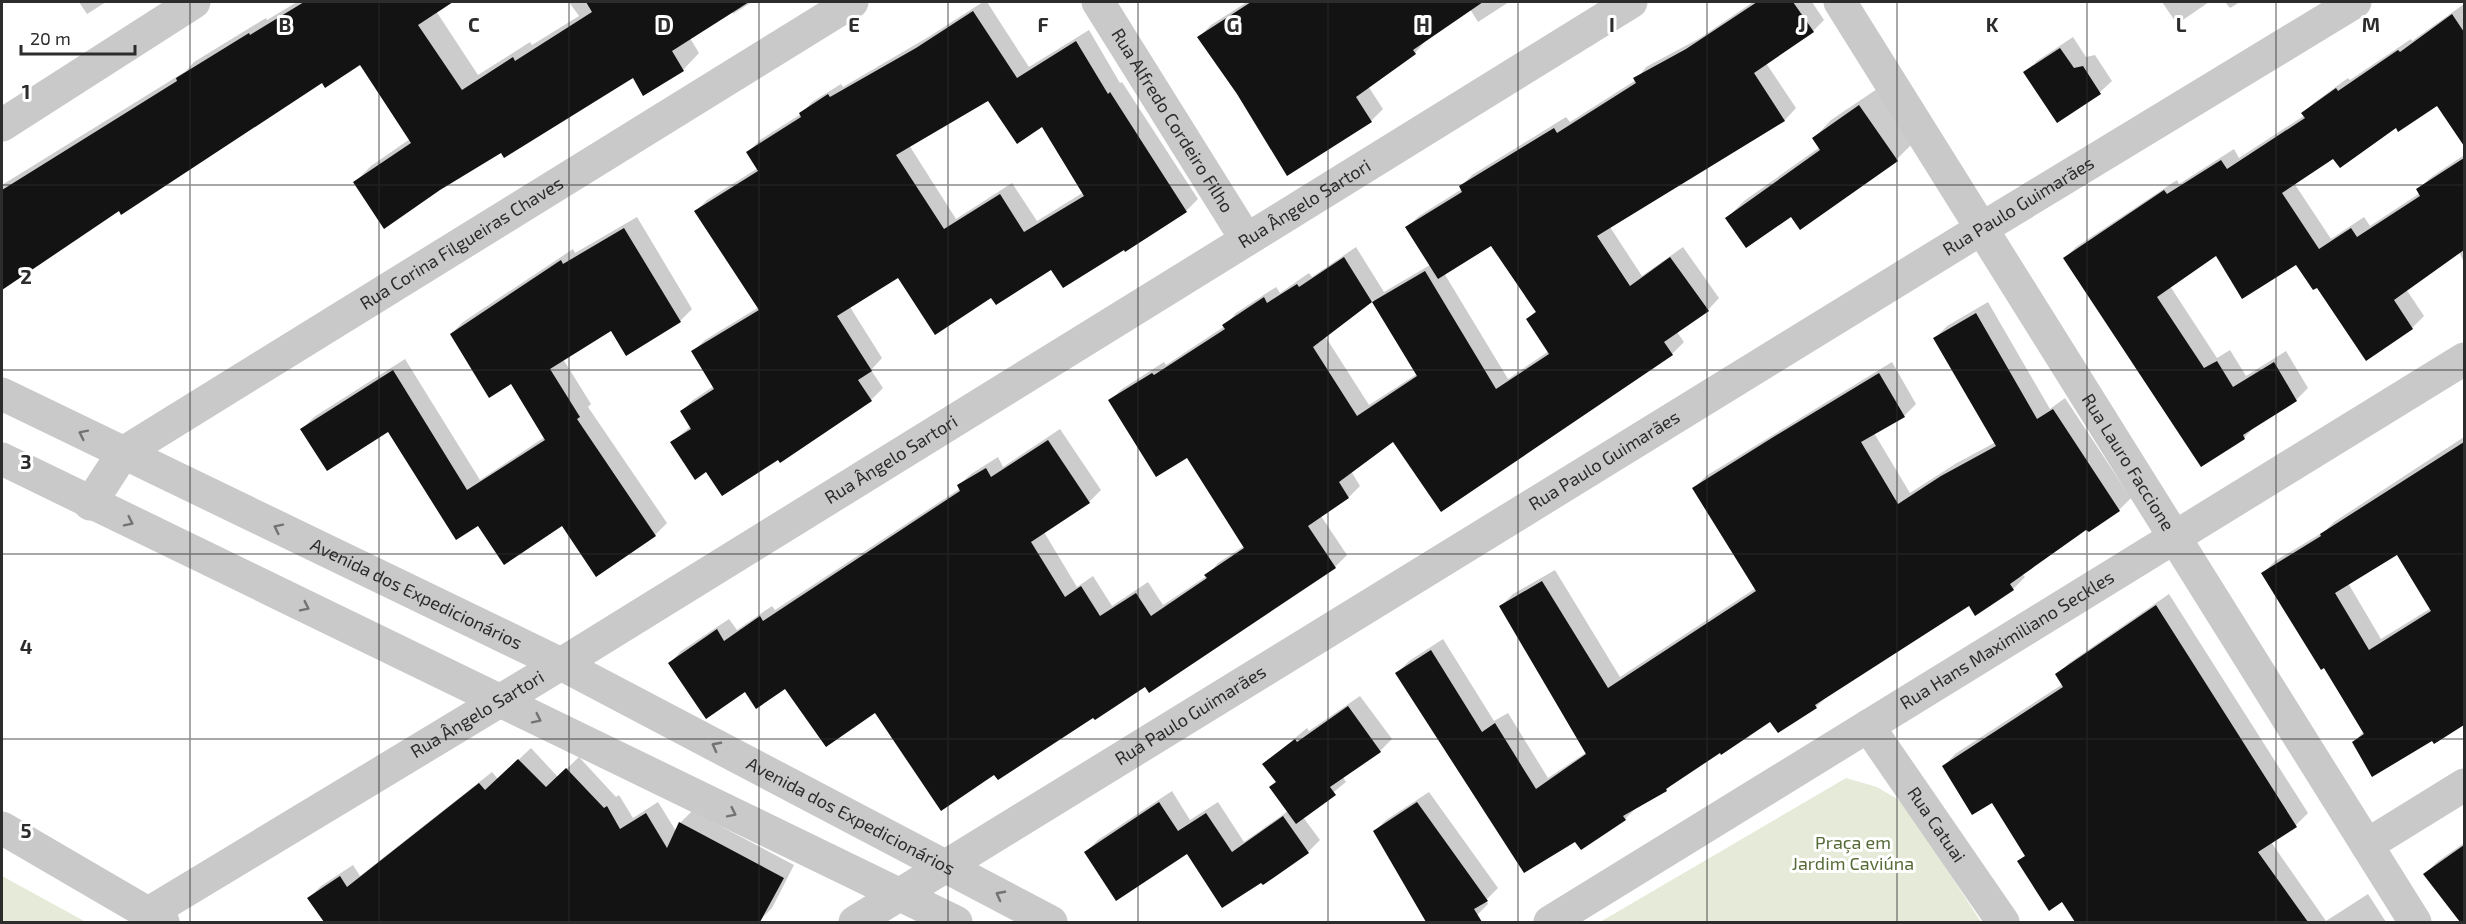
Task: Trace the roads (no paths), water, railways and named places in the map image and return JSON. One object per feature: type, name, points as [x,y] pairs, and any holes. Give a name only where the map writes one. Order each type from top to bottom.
[{"type":"street","points":[[2,125],[194,2]]},
{"type":"street","name":"Rua Corina Filgueiras Chaves","points":[[90,504],[123,453],[852,2]]},
{"type":"street","name":"Rua Alfredo Cordeiro Filho","points":[[1098,2],[1246,238]]},
{"type":"street","name":"Rua Ângelo Sartori","points":[[155,918],[1246,238],[1631,2]]},
{"type":"street","name":"Rua Lauro Faccione","points":[[1840,2],[2415,922]]},
{"type":"street","name":"Rua Paulo Guimarães","points":[[855,922],[1981,229],[2355,2]]},
{"type":"street","name":"Rua Hans Maximiliano Seckles","points":[[1550,922],[2464,359]]},
{"type":"street","name":"Avenida dos Expedicionários","points":[[2,394],[561,664],[1051,922]]},
{"type":"street","points":[[2,459],[90,504],[956,922]]},
{"type":"street","name":"Rua Catuai","points":[[1868,726],[2003,922]]},
{"type":"street","points":[[2367,845],[2464,785]]},
{"type":"street","points":[[2,828],[155,918]]},
{"type":"park label","name":"Praça em Jardim Caviúna","points":[[1853,853]]}]
